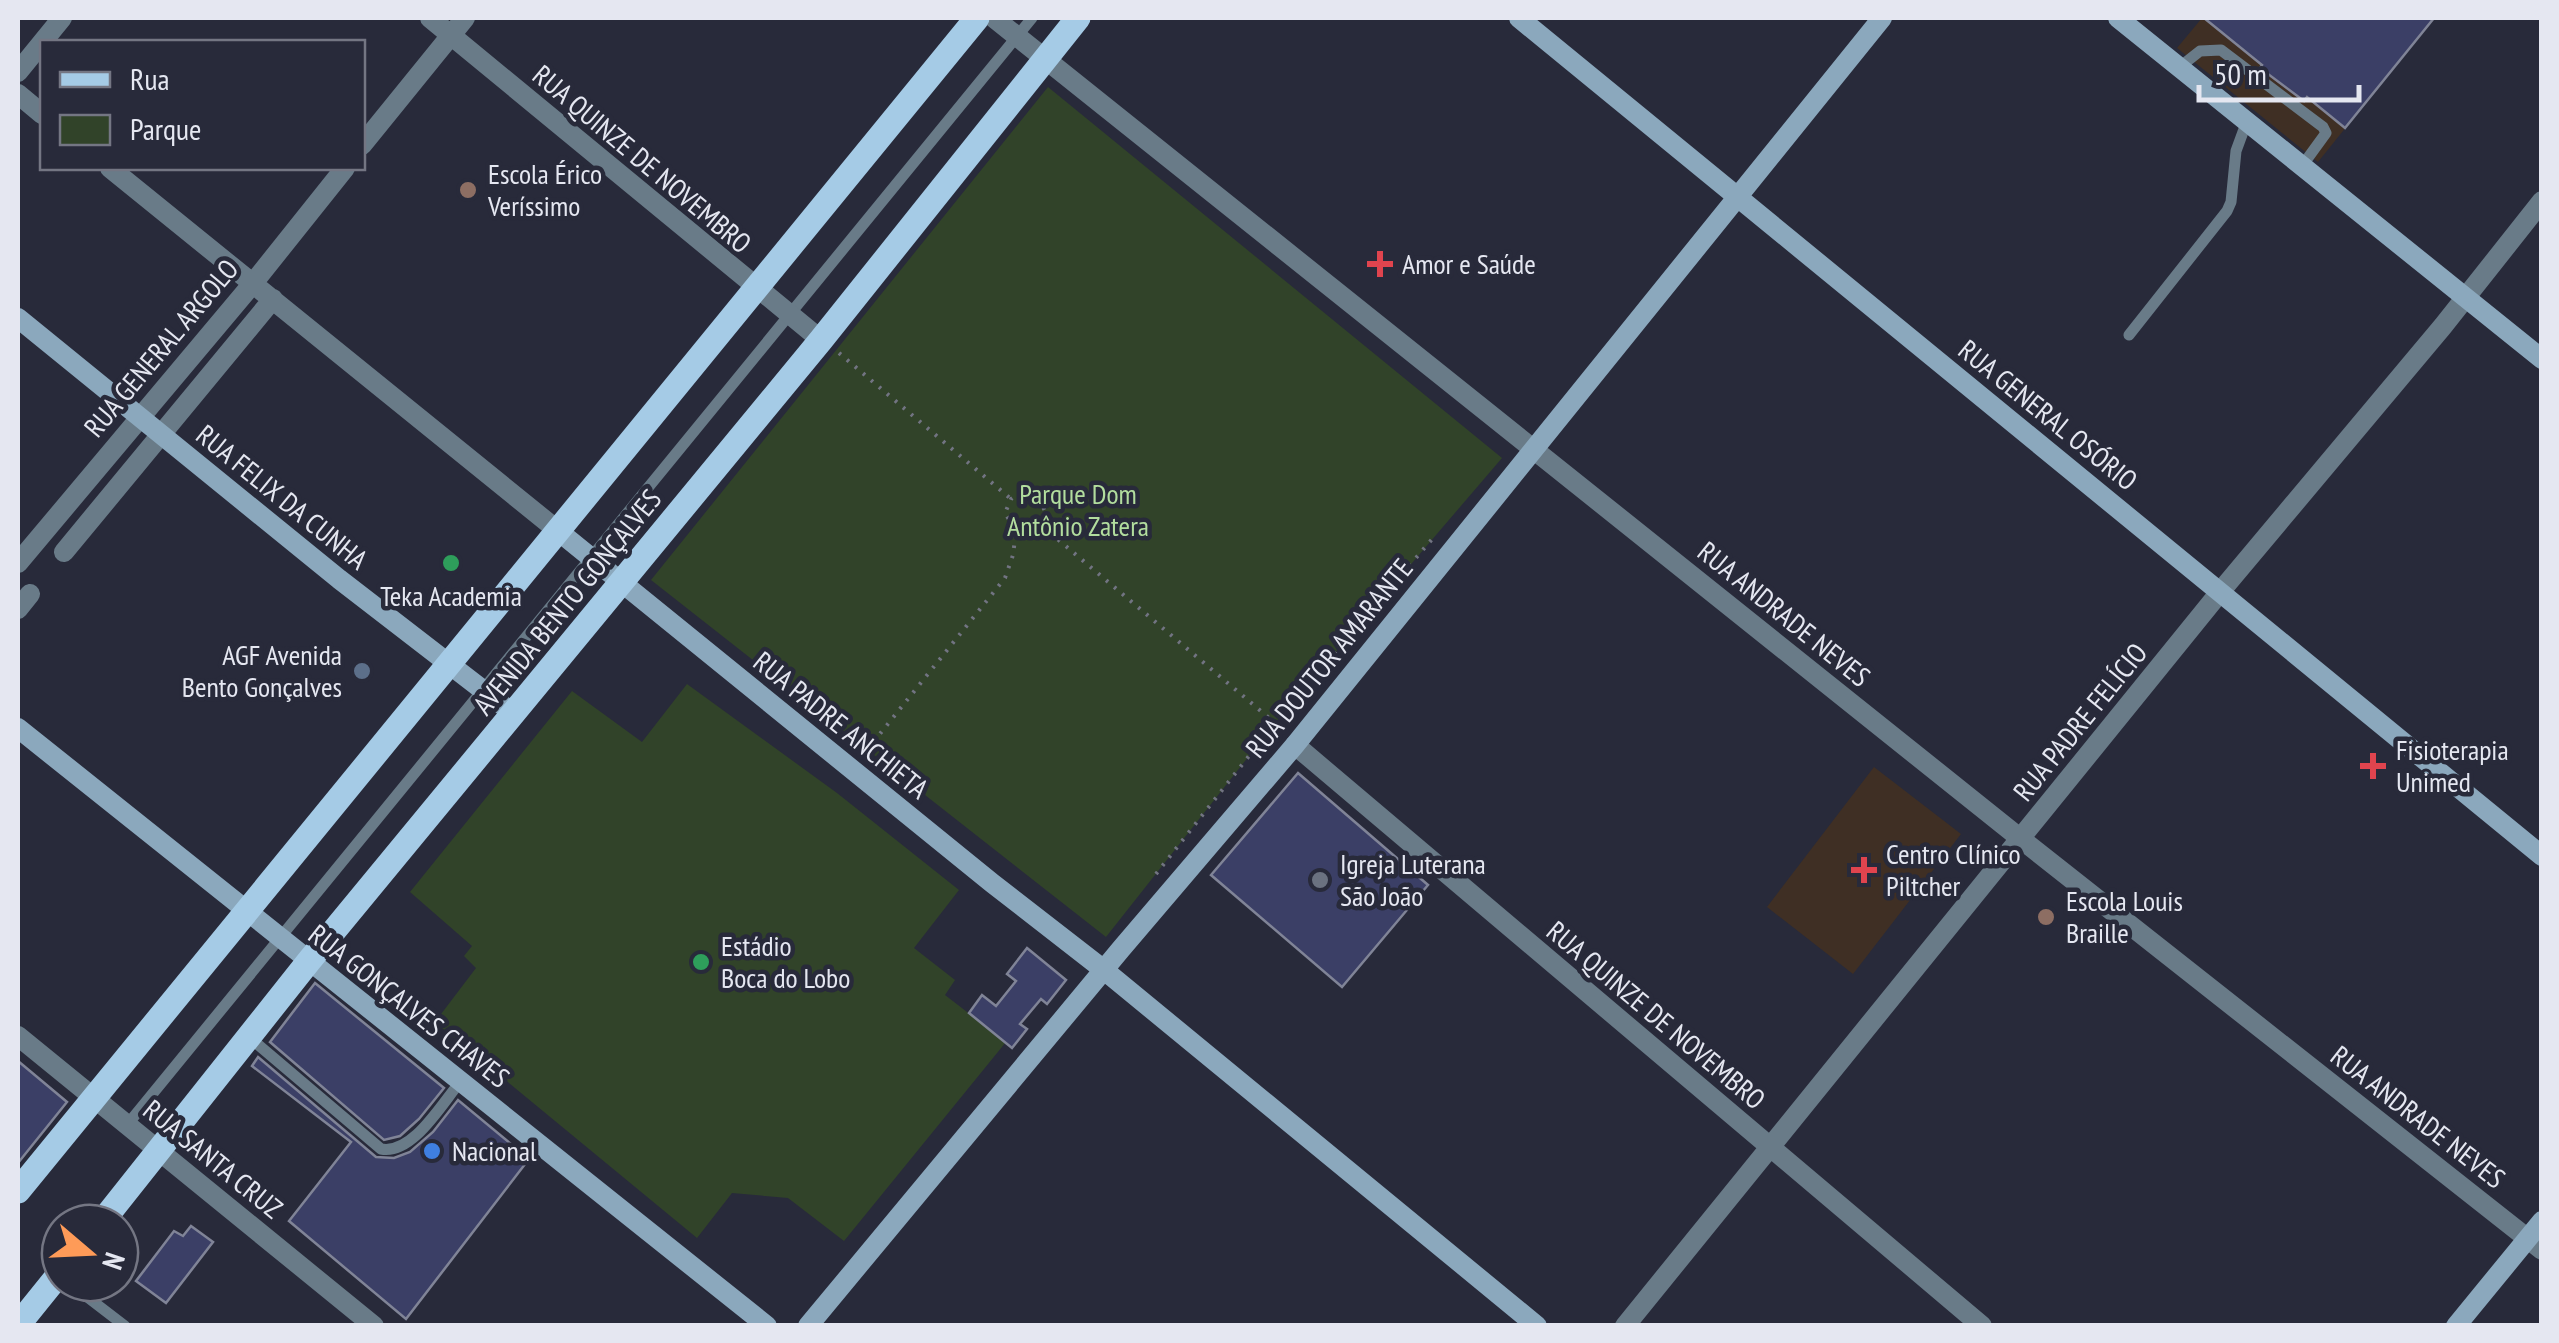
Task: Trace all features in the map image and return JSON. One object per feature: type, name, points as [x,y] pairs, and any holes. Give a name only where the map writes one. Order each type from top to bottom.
[{"type":"main road","name":"AVENIDA BENTO GONÇALVES","points":[[18,1192],[977,18]]},
{"type":"main road","name":"AVENIDA BENTO GONÇALVES","points":[[117,1203],[309,961],[622,582],[829,346],[1078,18]]},
{"type":"main road","points":[[18,1325],[40,1301]]},
{"type":"street","points":[[44,40],[62,18]]},
{"type":"street","name":"RUA QUINZE DE NOVEMBRO","points":[[430,18],[786,315],[829,346]]},
{"type":"street","points":[[365,142],[465,18]]},
{"type":"street","name":"RUA ANDRADE NEVES","points":[[994,18],[2534,1244]]},
{"type":"street","name":"RUA GENERAL OSÓRIO","points":[[1519,18],[2542,856]]},
{"type":"street","name":"RUA DOUTOR AMARANTE","points":[[808,1326],[1296,745],[1882,18]]},
{"type":"street","points":[[2118,18],[2542,359]]},
{"type":"street","points":[[18,72],[40,45]]},
{"type":"street","points":[[18,94],[40,112]]},
{"type":"street","name":"RUA PADRE ANCHIETA","points":[[113,170],[992,884],[1104,970],[1537,1326]]},
{"type":"street","name":"RUA GENERAL ARGOLO","points":[[18,564],[343,170]]},
{"type":"street","name":"RUA PADRE FELÍCIO","points":[[1625,1326],[2542,201]]},
{"type":"street","name":"RUA GENERAL ARGOLO","points":[[64,552],[273,299]]},
{"type":"street","name":"RUA FELIX DA CUNHA","points":[[18,318],[446,664],[514,714]]},
{"type":"street","name":"RUA GONÇALVES CHAVES","points":[[18,728],[767,1326]]},
{"type":"street","name":"RUA QUINZE DE NOVEMBRO","points":[[1296,745],[1982,1326]]},
{"type":"street","name":"RUA SANTA CRUZ","points":[[18,1036],[374,1326]]},
{"type":"street","points":[[2456,1326],[2534,1244],[2542,1221]]},
{"type":"lane","points":[[128,1126],[1032,18]]},
{"type":"lane","points":[[2181,66],[2200,51],[2221,50],[2323,127],[2323,140],[2302,166]]},
{"type":"lane","points":[[2130,335],[2231,202],[2236,151],[2247,121]]},
{"type":"lane","points":[[249,1037],[380,1150],[396,1149],[412,1138],[460,1082]]},
{"type":"lane","points":[[95,1303],[125,1326]]},
{"type":"path","points":[[829,346],[1010,499]]},
{"type":"path","points":[[867,750],[1005,578],[1014,555],[1016,530],[1005,513],[1010,499],[1026,492],[1038,496],[1046,513],[1042,526],[1030,532],[1016,530]]},
{"type":"path","points":[[1042,526],[1274,723]]},
{"type":"path","points":[[1154,876],[1274,723],[1438,532]]},
{"type":"shaded area","points":[[2202,18],[2434,18],[2318,162],[2177,48]]},
{"type":"shaded area","name":"Centro Clínico Piltcher","points":[[1874,767],[1961,834],[1853,974],[1767,907]]},
{"type":"green space","name":"Parque Dom Antônio Zatera","points":[[1048,87],[1502,458],[1275,723],[1106,937],[651,580]]},
{"type":"green space","name":"Estádio Boca do Lobo","points":[[687,684],[837,793],[959,890],[914,948],[955,980],[945,995],[1006,1042],[844,1241],[788,1198],[732,1193],[697,1238],[435,1022],[476,968],[464,956],[472,946],[410,892],[572,691],[642,742]]},
{"type":"building","points":[[2204,18],[2434,18],[2345,128],[2307,97],[2304,101],[2260,68],[2262,65]]},
{"type":"building","name":"Igreja Luterana São João","points":[[1298,773],[1428,885],[1342,987],[1211,875]]},
{"type":"building","points":[[1027,948],[1066,980],[1047,1004],[1041,999],[1020,1024],[1027,1029],[1012,1048],[969,1013],[982,995],[996,1006],[1016,981],[1007,974]]},
{"type":"building","points":[[315,983],[444,1088],[400,1136],[384,1140],[270,1042]]},
{"type":"building","name":"Nacional","points":[[258,1057],[376,1157],[394,1158],[410,1152],[433,1132],[458,1100],[529,1159],[406,1319],[289,1221],[351,1142],[252,1066]]},
{"type":"building","points":[[18,1061],[67,1102],[18,1163]]},
{"type":"building","points":[[191,1226],[213,1242],[166,1303],[140,1284],[140,1276],[174,1231],[183,1236]]},
{"type":"place","name":"Escola Érico Veríssimo","points":[[468,190]]},
{"type":"place","name":"Amor e Saúde","points":[[1380,264]]},
{"type":"place","name":"Teka Academia","points":[[451,563]]},
{"type":"place","name":"AGF Avenida Bento Gonçalves","points":[[362,671]]},
{"type":"place","name":"Fisioterapia Unimed","points":[[2373,766]]},
{"type":"place","name":"Centro Clínico Piltcher","points":[[1864,870]]},
{"type":"place","name":"Igreja Luterana São João","points":[[1320,880]]},
{"type":"place","name":"Escola Louis Braille","points":[[2046,917]]},
{"type":"place","name":"Estádio Boca do Lobo","points":[[701,962]]},
{"type":"place","name":"Nacional","points":[[432,1151]]}]
